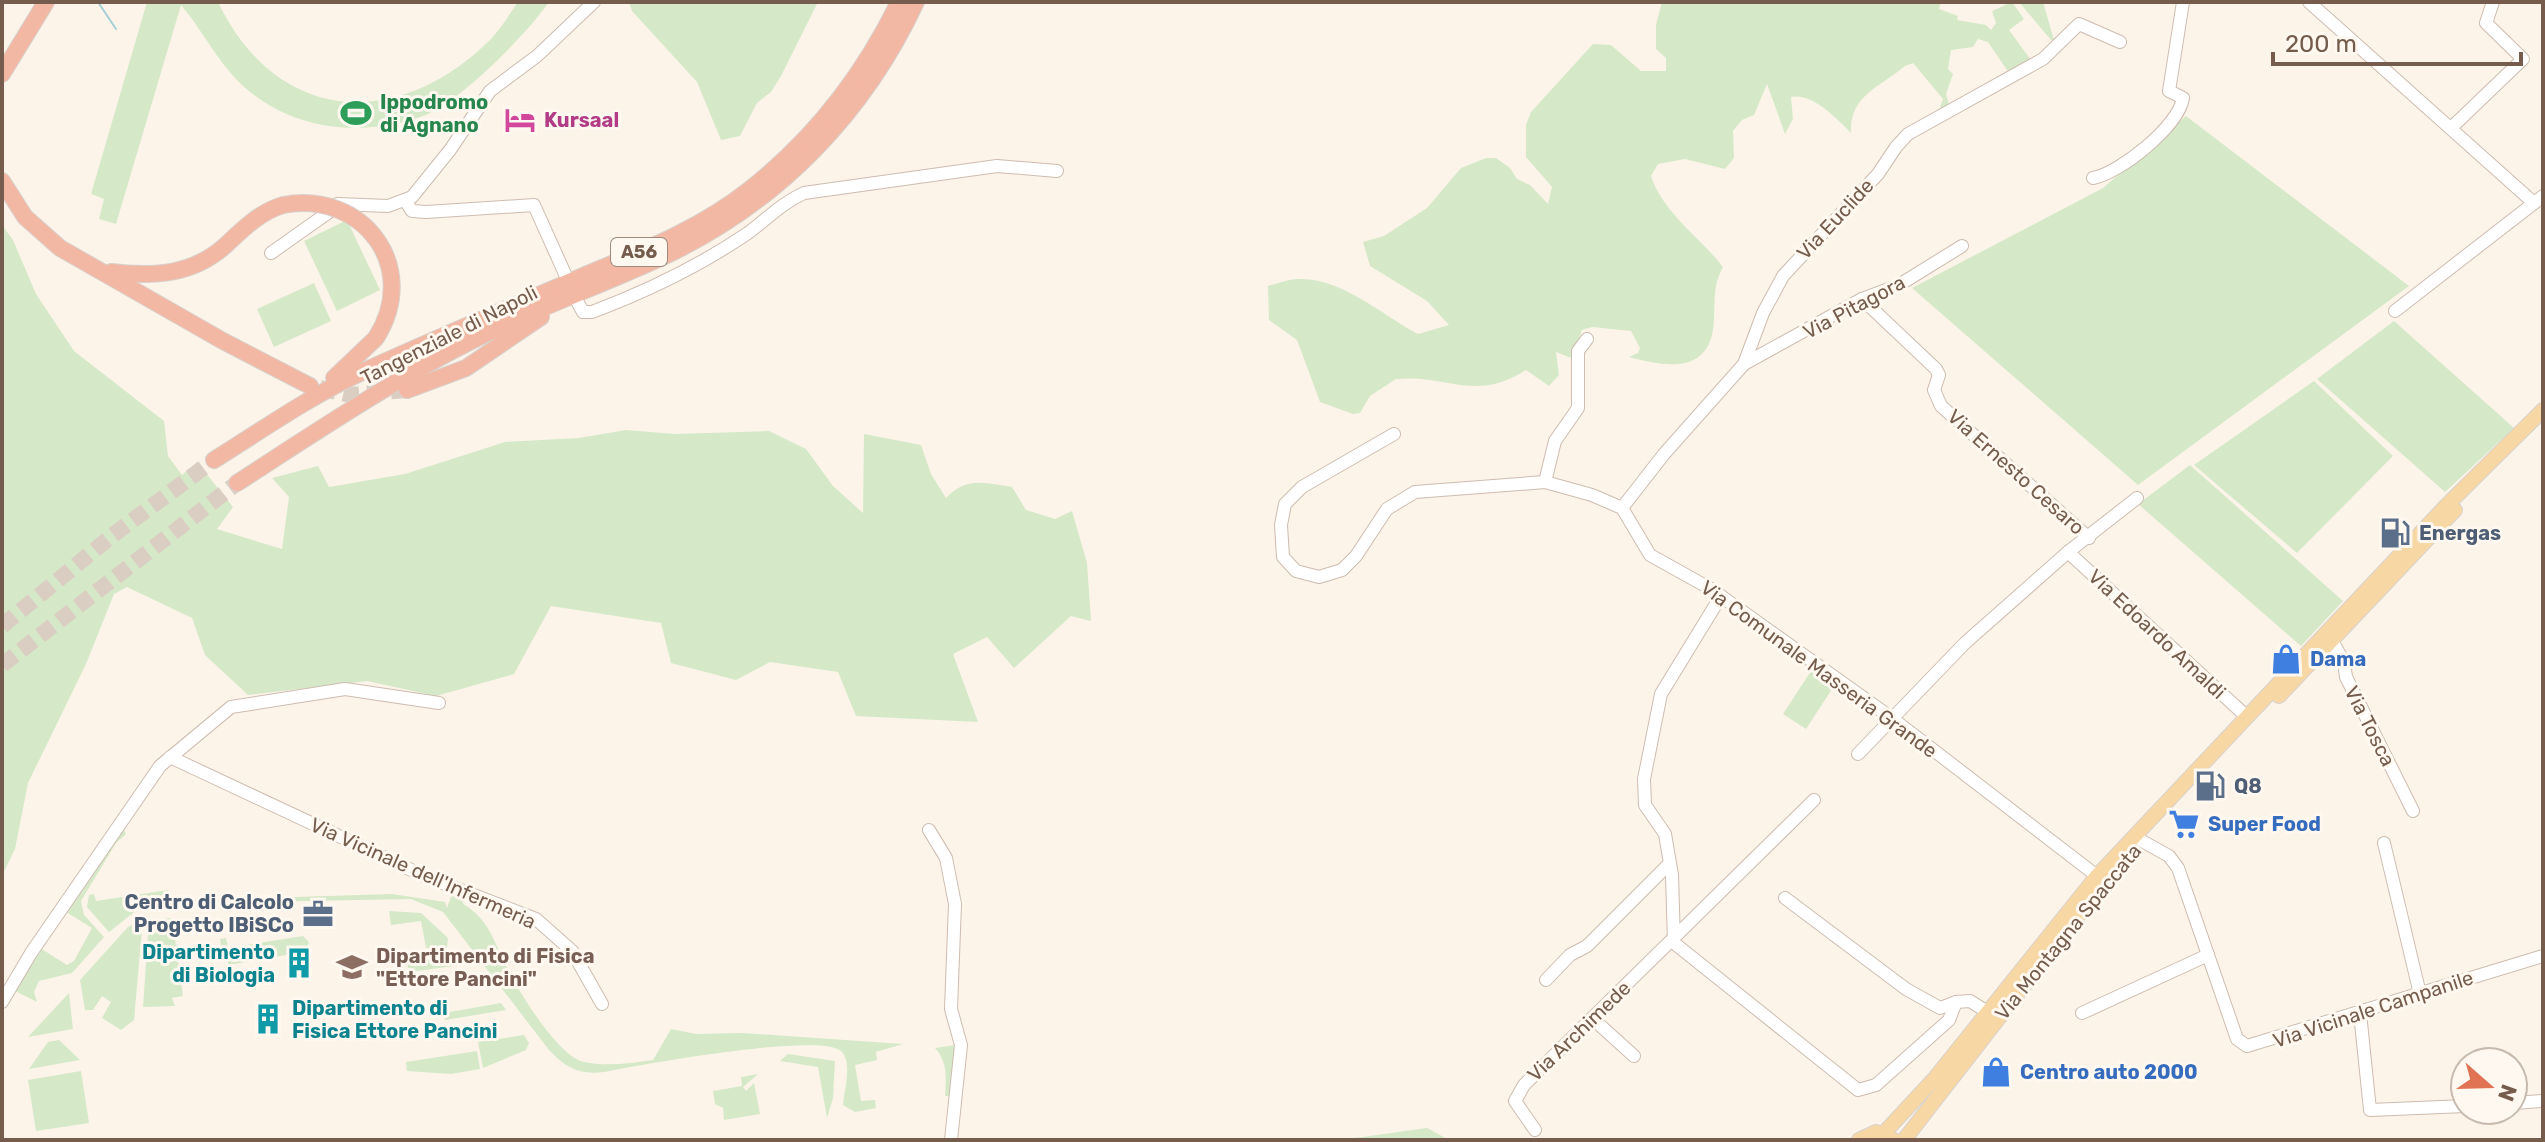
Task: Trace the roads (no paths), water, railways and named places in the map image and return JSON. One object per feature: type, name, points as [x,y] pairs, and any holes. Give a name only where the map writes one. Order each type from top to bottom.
[{"type":"highway","points":[[2,74],[46,2]]},
{"type":"highway","name":"Tangenziale di Napoli","points":[[214,460],[302,404],[383,363],[669,239],[721,210],[789,157],[832,111],[870,55],[899,2]]},
{"type":"highway","name":"Tangenziale di Napoli","points":[[237,483],[399,380],[497,328],[571,301],[672,252],[711,231],[768,192],[810,157],[870,84],[916,2]]},
{"type":"highway","points":[[2,181],[25,217],[52,242],[223,341],[310,386]]},
{"type":"highway","points":[[106,272],[140,276],[186,269],[221,250],[259,216],[283,205],[332,207],[355,218],[378,241],[390,268],[392,290],[388,316],[376,338],[347,369],[302,404]]},
{"type":"highway","points":[[407,390],[426,386],[466,368],[571,301]]},
{"type":"main road","name":"Via Montagna Spaccata","points":[[1889,1137],[1986,1011],[2097,876],[2445,507],[2543,410]]},
{"type":"main road","name":"Via Montagna Spaccata","points":[[1904,1140],[2105,881],[2543,423]]},
{"type":"main road","points":[[1859,1140],[1868,1133],[1889,1137]]},
{"type":"street","points":[[271,253],[333,208],[377,207],[406,202],[450,150],[490,91],[537,56],[594,2]]},
{"type":"street","points":[[2093,178],[2112,171],[2157,137],[2177,116],[2183,98],[2169,91],[2183,2]]},
{"type":"street","points":[[2309,2],[2451,128],[2538,199],[2395,311]]},
{"type":"street","points":[[2451,128],[2523,59],[2486,23],[2493,2]]},
{"type":"street","name":"Via Euclide","points":[[1622,508],[1664,454],[1744,364],[1763,313],[1783,276],[1878,174],[1908,134],[2043,59],[2079,24],[2120,42]]},
{"type":"street","points":[[571,301],[583,312],[592,312],[667,279],[747,233],[787,201],[804,193],[997,166],[1057,171]]},
{"type":"street","points":[[406,202],[412,211],[426,212],[534,205],[565,274]]},
{"type":"street","name":"Via Pitagora","points":[[1744,364],[1862,299],[1899,285],[1962,246]]},
{"type":"street","name":"Via Ernesto Cesaro","points":[[1862,299],[1938,372],[1934,390],[1941,406],[2089,538]]},
{"type":"street","points":[[1545,482],[1555,441],[1578,408],[1578,351],[1587,339]]},
{"type":"street","points":[[1394,434],[1302,487],[1285,504],[1281,525],[1283,557],[1296,571],[1319,577],[1342,570],[1356,556],[1380,516],[1406,496],[1545,482],[1592,495],[1622,508]]},
{"type":"street","points":[[1858,754],[1955,653],[2068,552],[2137,498]]},
{"type":"street","name":"Via Comunale Masseria Grande","points":[[1622,508],[1650,555],[1721,596],[1893,719],[2097,876]]},
{"type":"street","name":"Via Edoardo Amaldi","points":[[2068,552],[2246,716]]},
{"type":"street","points":[[1721,596],[1661,694],[1649,750],[1643,798],[1665,834],[1675,905],[1671,937],[1807,1047],[1851,1088],[1871,1089],[1949,1020],[1956,1002]]},
{"type":"street","name":"Via Tosca","points":[[2332,641],[2344,662],[2346,677],[2413,811]]},
{"type":"street","points":[[2,1002],[131,805],[170,757],[221,715],[240,704],[345,689],[439,703]]},
{"type":"street","name":"Via Vicinale dell'Infermeria","points":[[170,757],[422,875],[536,919],[572,951],[602,1004]]},
{"type":"street","name":"Via Archimede","points":[[1535,1130],[1515,1098],[1671,937],[1763,854],[1814,800]]},
{"type":"street","points":[[929,830],[946,858],[953,885],[951,1009],[961,1045],[951,1140]]},
{"type":"street","name":"Via Vicinale Campanile","points":[[2142,841],[2174,862],[2237,1039],[2247,1046],[2543,956]]},
{"type":"street","points":[[2384,843],[2420,994]]},
{"type":"street","points":[[1546,980],[1570,955],[1587,946],[1668,865]]},
{"type":"street","name":"Via Montagna Spaccata","points":[[1785,898],[1906,989],[1940,1008],[1970,1001],[1986,1011]]},
{"type":"street","points":[[2082,1013],[2208,955]]},
{"type":"street","points":[[2360,1013],[2368,1109],[2377,1112],[2449,1107]]},
{"type":"street","points":[[1592,1018],[1634,1056]]},
{"type":"waterway","points":[[98,2],[116,29]]},
{"type":"tunnel","points":[[320,388],[350,395],[407,390]]},
{"type":"tunnel","points":[[2,626],[113,535],[214,460]]},
{"type":"tunnel","points":[[2,665],[237,483]]},
{"type":"place","name":"Ippodromo di Agnano","points":[[356,113]]},
{"type":"place","name":"Kursaal","points":[[520,120]]},
{"type":"place","name":"Energas","points":[[2395,533]]},
{"type":"place","name":"Dama","points":[[2286,659]]},
{"type":"place","name":"Q8","points":[[2210,786]]},
{"type":"place","name":"Super Food","points":[[2184,824]]},
{"type":"place","name":"Centro di Calcolo Progetto IBiSCo","points":[[318,914]]},
{"type":"place","name":"Dipartimento di Biologia","points":[[299,963]]},
{"type":"place","name":"Dipartimento di Fisica \"Ettore Pancini\"","points":[[352,967]]},
{"type":"place","name":"Dipartimento di Fisica Ettore Pancini","points":[[268,1019]]},
{"type":"place","name":"Centro auto 2000","points":[[1996,1072]]}]
